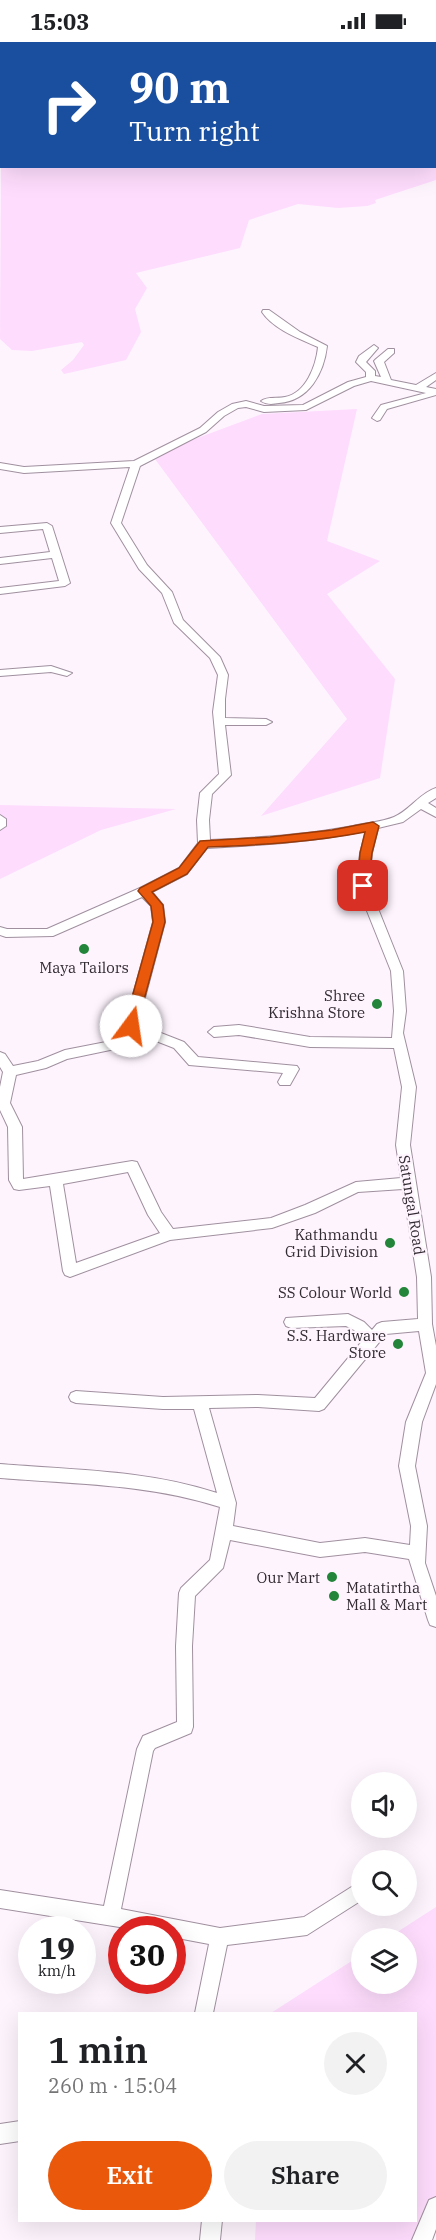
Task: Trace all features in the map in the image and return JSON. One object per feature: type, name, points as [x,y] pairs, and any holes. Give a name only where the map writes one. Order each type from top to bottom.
[{"type":"street","points":[[0,466],[24,470],[136,464],[203,430],[221,414],[235,406],[281,401],[298,394],[316,372],[323,354],[323,346],[297,334],[266,312]]},
{"type":"street","points":[[371,378],[370,371],[361,362],[362,358],[374,348]]},
{"type":"street","points":[[387,380],[379,361],[391,351]]},
{"type":"street","points":[[418,388],[436,376]]},
{"type":"street","points":[[246,404],[264,409],[306,407],[351,384],[371,378],[436,392]]},
{"type":"street","points":[[377,418],[384,407],[436,392]]},
{"type":"street","points":[[0,931],[49,933],[183,871],[204,844],[203,820],[206,794],[225,775],[220,721],[220,684],[223,675],[215,657],[178,621],[167,592],[143,567],[116,523],[136,464]]},
{"type":"street","points":[[0,530],[47,526],[65,583],[0,591]]},
{"type":"street","points":[[0,561],[56,554]]},
{"type":"street","points":[[0,673],[51,669],[67,672]]},
{"type":"street","points":[[220,721],[266,722]]},
{"type":"street","points":[[204,844],[270,841],[332,834],[373,826],[399,819],[436,792]]},
{"type":"street","points":[[419,803],[436,813]]},
{"type":"street","points":[[0,819],[0,826]]},
{"type":"street","name":"Satungal Road","points":[[373,826],[366,853],[363,886],[397,971],[400,1011],[397,1033],[409,1087],[403,1145],[424,1277],[425,1324],[433,1373],[414,1422],[407,1466],[420,1526],[417,1563],[436,1620]]},
{"type":"street","points":[[10,1072],[41,1065],[65,1055],[110,1046],[131,1026],[159,922],[157,905],[144,891]]},
{"type":"street","points":[[131,1026],[179,1045],[194,1062],[292,1070],[285,1082]]},
{"type":"street","points":[[214,1032],[239,1030],[310,1042],[399,1043]]},
{"type":"street","points":[[0,1057],[10,1072],[3,1103],[15,1126],[16,1180],[19,1185],[132,1166],[155,1215],[169,1235]]},
{"type":"street","points":[[56,1180],[70,1271],[169,1235],[272,1223],[310,1209],[356,1186],[409,1183]]},
{"type":"street","points":[[291,1322],[348,1320],[359,1326],[372,1340]]},
{"type":"street","points":[[76,1397],[163,1403],[258,1401],[319,1405],[382,1328],[425,1324]]},
{"type":"street","points":[[0,1899],[111,1916],[145,1749],[149,1742],[185,1726],[184,1646],[187,1593],[217,1563],[224,1532],[228,1503],[200,1403]]},
{"type":"street","points":[[0,1471],[125,1481],[191,1491],[228,1503]]},
{"type":"street","points":[[224,1532],[320,1550],[365,1545],[417,1553]]},
{"type":"street","points":[[186,1930],[220,1937],[307,1926],[351,1897]]},
{"type":"street","points":[[204,2012],[220,1937]]},
{"type":"street","points":[[0,2134],[18,2131]]},
{"type":"street","points":[[422,2240],[436,2207]]},
{"type":"street","points":[[210,2240],[212,2222]]},
{"type":"shaded area","points":[[1,168],[436,168],[436,180],[375,200],[376,203],[367,206],[338,208],[298,204],[249,220],[240,248],[136,273],[147,288],[135,309],[141,332],[126,360],[64,374],[61,370],[73,360],[84,345],[82,342],[32,351],[12,350],[0,339]]},
{"type":"shaded area","points":[[357,409],[327,541],[380,561],[327,594],[395,679],[380,778],[261,816],[347,719],[152,455],[262,414]]},
{"type":"shaded area","points":[[0,805],[176,809],[101,830],[0,879]]},
{"type":"shaded area","points":[[436,1907],[436,2201],[414,2240],[255,2240],[256,2222],[417,2222],[417,2012],[273,2012],[351,1961],[351,1994],[417,1994],[417,1928],[403,1928]]},
{"type":"place","name":"Maya Tailors","points":[[84,949]]},
{"type":"place","name":"Shree Krishna Store","points":[[377,1004]]},
{"type":"place","name":"Kathmandu Grid Division","points":[[390,1243]]},
{"type":"place","name":"SS Colour World","points":[[404,1292]]},
{"type":"place","name":"S.S. Hardware Store","points":[[398,1344]]},
{"type":"place","name":"Our Mart","points":[[332,1577]]},
{"type":"place","name":"Matatirtha Mall & Mart","points":[[334,1596]]},
{"type":"route","points":[[131,1026],[159,922],[157,905],[144,891],[183,871],[204,844],[270,841],[332,834],[373,826],[366,853],[363,886]]}]
